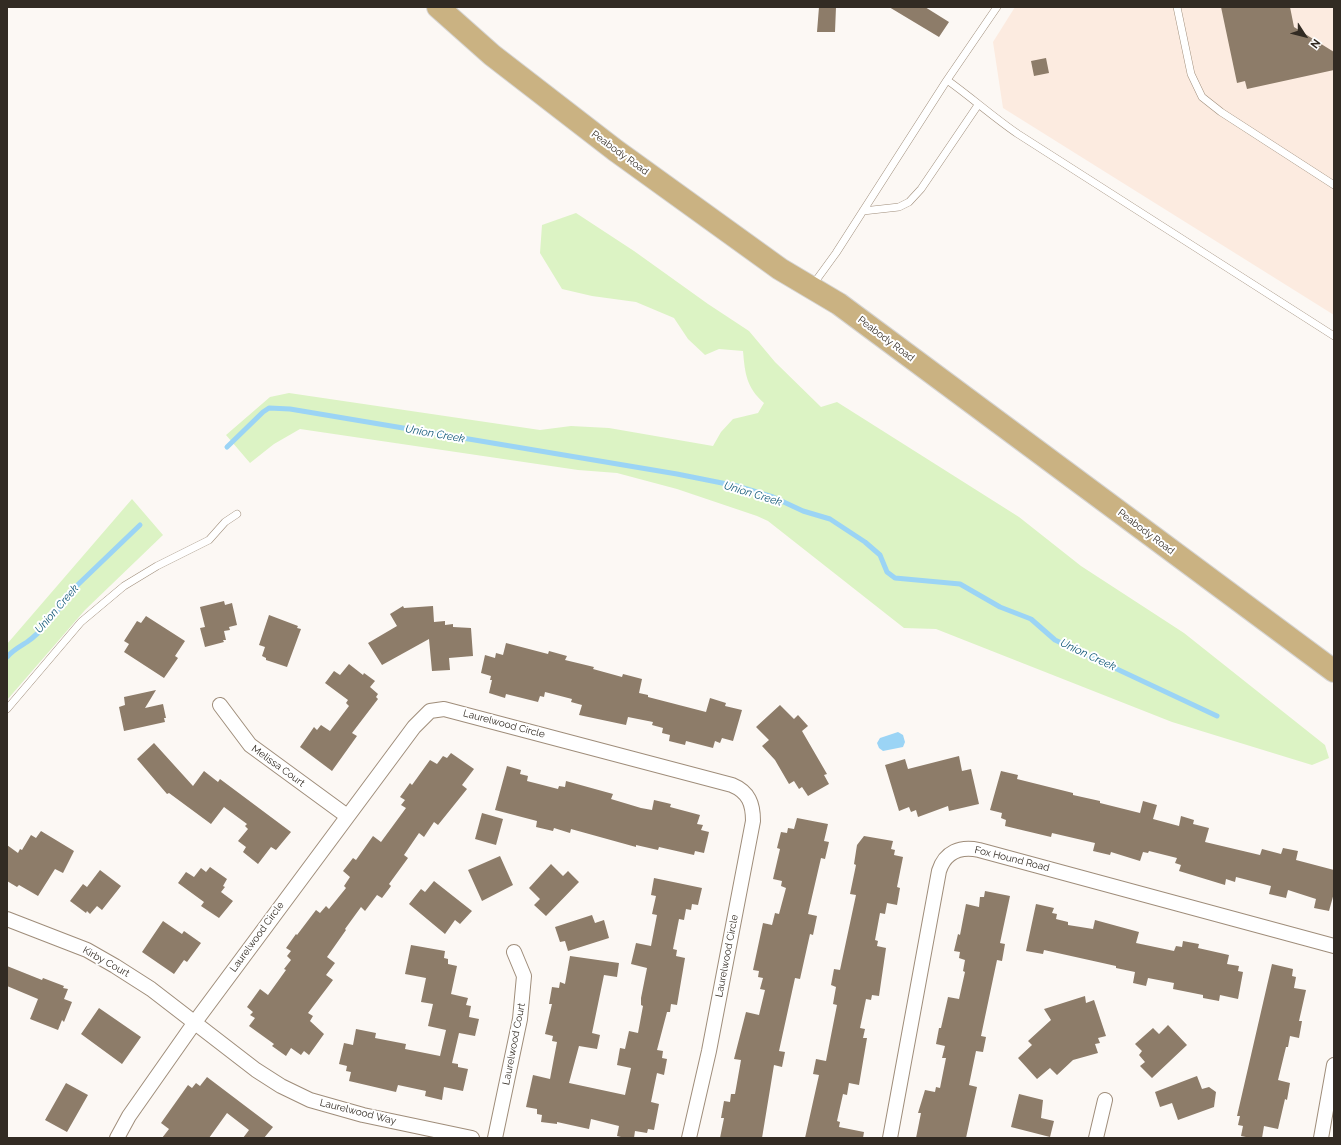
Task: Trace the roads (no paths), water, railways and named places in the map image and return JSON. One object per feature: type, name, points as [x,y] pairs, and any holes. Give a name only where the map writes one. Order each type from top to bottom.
[{"type":"main road","name":"Peabody Road","points":[[438,7],[492,55],[544,97],[780,269],[811,286],[845,308],[1334,671]]},
{"type":"street","name":"Melissa Court","points":[[220,705],[250,746],[347,816]]},
{"type":"street","name":"Laurelwood Circle","points":[[117,1138],[129,1116],[195,1022],[414,727],[430,711],[444,709],[732,785],[746,793],[752,804],[753,821],[709,1051],[689,1138]]},
{"type":"street","name":"Fox Hound Road","points":[[890,1138],[939,871],[942,861],[954,851],[968,848],[979,850],[1334,946]]},
{"type":"street","name":"Kirby Court","points":[[7,919],[87,950],[151,989],[195,1022]]},
{"type":"street","name":"Laurelwood Court","points":[[495,1138],[520,1020],[524,976],[514,952]]},
{"type":"street","name":"Laurelwood Way","points":[[195,1022],[256,1070],[281,1086],[310,1100],[363,1115],[472,1138]]},
{"type":"street","points":[[1321,1138],[1334,1065]]},
{"type":"street","points":[[1096,1138],[1105,1100]]},
{"type":"lane","points":[[811,286],[836,253],[947,80],[997,7]]},
{"type":"lane","points":[[1177,7],[1191,74],[1202,97],[1221,112],[1334,185]]},
{"type":"lane","points":[[947,80],[1018,134],[1334,336]]},
{"type":"lane","points":[[863,212],[900,207],[909,202],[921,189],[978,105]]},
{"type":"lane","points":[[7,709],[81,622],[124,586],[157,566],[209,540],[225,522],[237,514]]},
{"type":"water","points":[[898,732],[903,735],[905,742],[903,747],[883,751],[879,748],[877,743],[880,738]]},
{"type":"waterway","name":"Union Creek","points":[[227,447],[269,408],[290,409],[677,474],[737,486],[773,497],[803,511],[830,519],[865,542],[880,555],[887,572],[895,578],[960,584],[1000,607],[1031,619],[1055,640],[1217,716]]},
{"type":"waterway","name":"Union Creek","points":[[7,657],[43,628],[54,615],[65,597],[140,525]]}]
